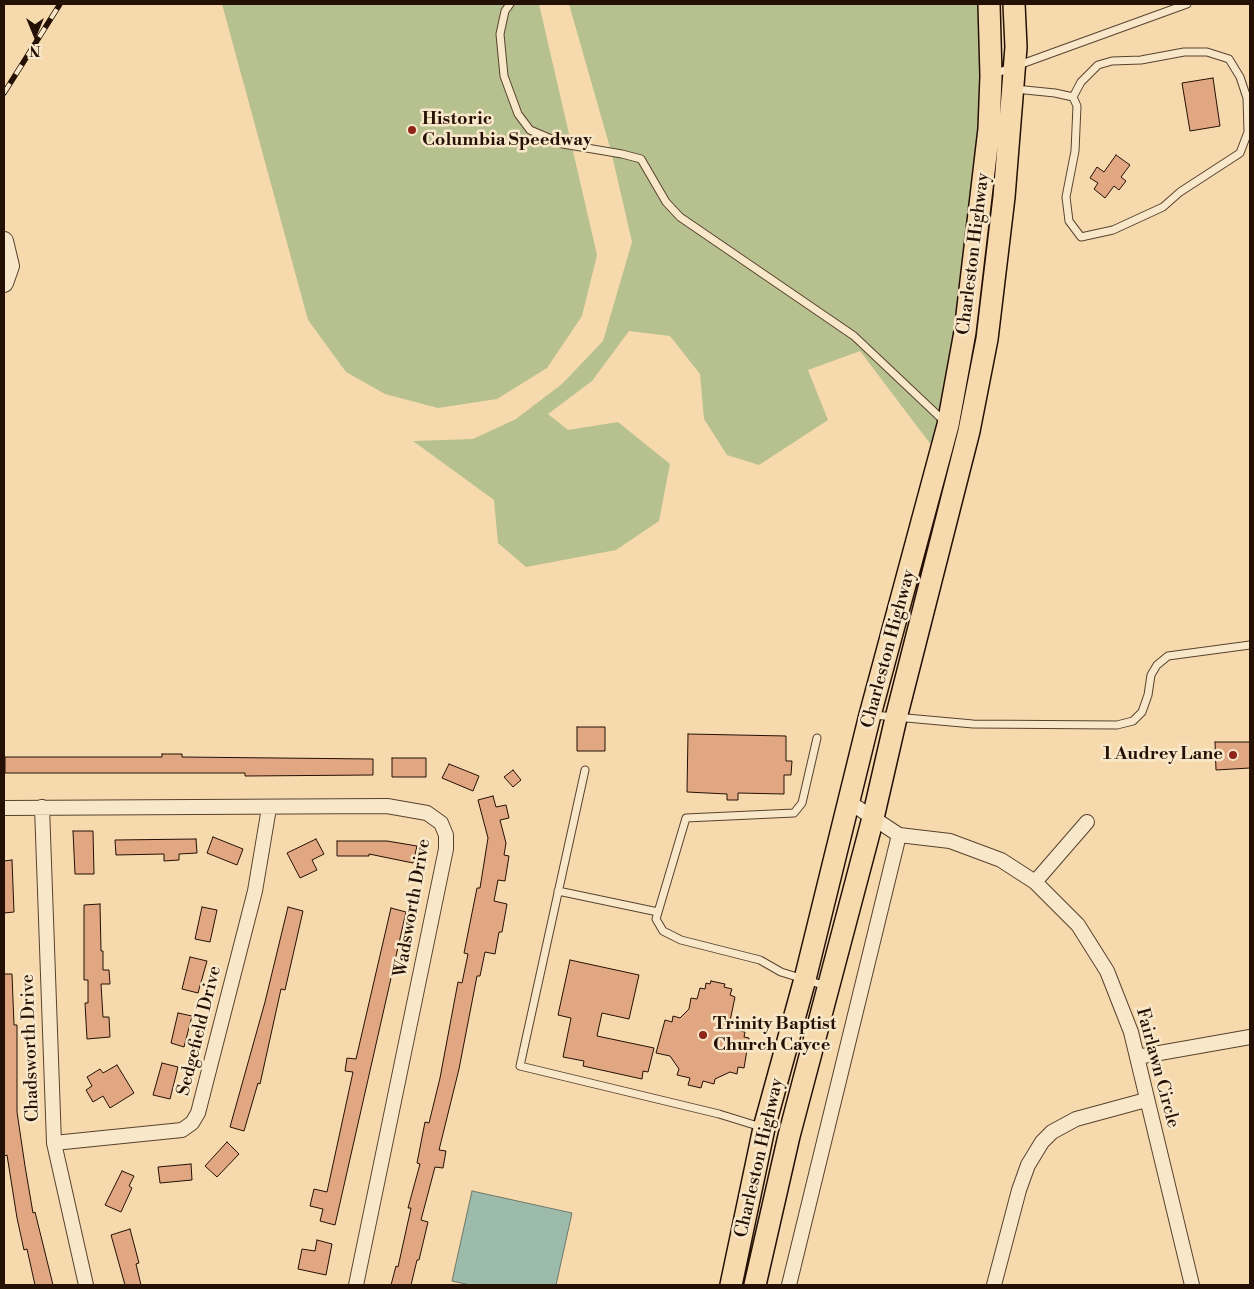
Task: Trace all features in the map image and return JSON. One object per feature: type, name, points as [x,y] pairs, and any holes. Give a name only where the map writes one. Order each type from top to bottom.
[{"type":"main road","name":"Charleston Highway","points":[[755,1285],[789,1136],[873,818],[959,428],[972,276],[989,129],[999,84],[989,4]]},
{"type":"main road","name":"Charleston Highway","points":[[999,84],[1014,66],[1016,47],[1014,4]]},
{"type":"main road","name":"Charleston Highway","points":[[731,1285],[764,1128],[805,979],[870,715],[959,428]]},
{"type":"street","points":[[4,241],[10,266],[4,283]]},
{"type":"street","points":[[789,1285],[899,836],[849,802]]},
{"type":"street","name":"Wadsworth Drive","points":[[4,808],[42,806],[400,807],[427,813],[440,823],[446,835],[446,849],[356,1285]]},
{"type":"street","name":"Chadsworth Drive","points":[[42,806],[54,1143],[86,1285]]},
{"type":"street","name":"Sedgefield Drive","points":[[54,1143],[182,1130],[192,1123],[198,1113],[255,892],[269,808]]},
{"type":"street","points":[[1035,882],[1087,822]]},
{"type":"street","name":"Fairlawn Circle","points":[[899,836],[923,837],[963,845],[1001,860],[1035,882],[1069,913],[1094,948],[1123,1009],[1137,1057],[1192,1285]]},
{"type":"street","points":[[1137,1057],[1250,1036]]},
{"type":"street","points":[[994,1285],[1019,1190],[1028,1165],[1042,1142],[1052,1132],[1076,1119],[1146,1100]]},
{"type":"lane","points":[[510,4],[505,11],[500,34],[504,76],[518,114],[530,130],[563,144],[622,154],[641,160],[666,202],[680,216],[854,336],[959,428]]},
{"type":"lane","points":[[1014,66],[1187,4]]},
{"type":"lane","points":[[1184,52],[1207,52],[1230,59],[1240,77],[1247,98],[1248,132],[1240,154],[1180,192],[1163,207],[1113,230],[1081,237],[1069,221],[1066,197],[1075,151],[1077,106],[1073,97],[1081,82],[1098,65],[1112,61],[1141,60],[1184,52]]},
{"type":"lane","points":[[999,84],[1073,97]]},
{"type":"lane","points":[[870,715],[973,724],[1118,725],[1133,721],[1142,712],[1148,695],[1151,676],[1157,665],[1168,656],[1250,645]]},
{"type":"lane","points":[[817,738],[802,803],[794,813],[686,818],[656,919],[663,931],[681,940],[760,960],[781,972],[829,987]]},
{"type":"lane","points":[[584,770],[520,1066],[719,1114],[764,1128]]},
{"type":"lane","points":[[558,892],[658,912]]},
{"type":"green space","name":"Historic Columbia Speedway","points":[[222,4],[539,4],[597,255],[582,316],[547,368],[497,399],[438,408],[385,394],[346,372],[308,320]]},
{"type":"green space","points":[[569,4],[989,4],[991,56],[941,458],[860,351],[808,370],[828,420],[759,465],[727,455],[704,419],[700,374],[670,336],[629,331],[592,381],[548,414],[568,430],[618,422],[670,464],[659,521],[616,550],[526,567],[498,543],[494,500],[413,441],[473,439],[516,419],[562,384],[603,341],[632,242],[611,151]]},
{"type":"shaded area","points":[[472,1191],[572,1213],[556,1285],[470,1285],[452,1281]]},
{"type":"building","points":[[1213,78],[1220,126],[1190,131],[1182,83]]},
{"type":"building","points":[[1116,155],[1130,165],[1121,177],[1126,181],[1119,190],[1114,186],[1105,198],[1094,189],[1098,183],[1090,178],[1097,167],[1104,172]]},
{"type":"building","points":[[577,727],[605,727],[605,751],[577,751]]},
{"type":"building","points":[[688,734],[786,736],[786,761],[792,761],[791,775],[784,775],[784,794],[738,793],[738,800],[727,800],[727,794],[687,792]]},
{"type":"building","name":"1 Audrey Lane","points":[[1215,742],[1250,742],[1250,768],[1216,770]]},
{"type":"building","points":[[162,754],[182,754],[182,757],[373,759],[373,775],[245,776],[245,773],[5,773],[5,757],[162,757]]},
{"type":"building","points":[[392,758],[426,758],[426,777],[392,777]]},
{"type":"building","points":[[449,764],[479,776],[473,791],[442,778]]},
{"type":"building","points":[[513,770],[521,780],[513,787],[504,777]]},
{"type":"building","points":[[493,796],[496,807],[506,805],[509,818],[500,820],[506,843],[504,855],[509,856],[505,881],[498,880],[494,901],[507,904],[502,932],[499,932],[495,954],[485,952],[480,976],[477,976],[459,1069],[439,1150],[446,1151],[443,1168],[435,1167],[421,1220],[428,1222],[419,1260],[417,1260],[411,1285],[391,1285],[396,1266],[398,1267],[411,1208],[408,1208],[420,1164],[417,1163],[425,1122],[429,1123],[440,1078],[458,982],[462,983],[468,954],[464,953],[477,888],[480,888],[488,838],[478,800]]},
{"type":"building","points":[[73,831],[93,831],[94,874],[75,874]]},
{"type":"building","points":[[213,837],[243,849],[237,865],[207,853]]},
{"type":"building","points":[[196,839],[197,853],[179,854],[179,860],[164,861],[164,854],[116,855],[115,840]]},
{"type":"building","points":[[316,839],[324,854],[312,860],[317,870],[300,878],[287,853]]},
{"type":"building","points":[[337,841],[387,841],[417,846],[413,863],[369,854],[369,856],[337,856]]},
{"type":"building","points":[[12,860],[14,912],[4,913],[4,861]]},
{"type":"building","points":[[100,904],[103,970],[109,970],[110,984],[101,984],[103,1017],[109,1017],[110,1037],[87,1039],[85,1003],[88,1003],[88,980],[84,980],[84,905]]},
{"type":"building","points":[[202,907],[217,910],[210,942],[195,939]]},
{"type":"building","points":[[288,907],[303,911],[285,990],[281,989],[260,1084],[258,1083],[244,1131],[230,1127],[265,1002]]},
{"type":"building","points":[[391,908],[406,912],[335,1225],[320,1221],[323,1209],[310,1206],[314,1189],[327,1192],[353,1072],[345,1071],[347,1058],[356,1059]]},
{"type":"building","points":[[190,957],[207,961],[198,993],[182,989]]},
{"type":"building","points":[[570,960],[639,975],[629,1019],[602,1013],[597,1036],[654,1048],[648,1072],[643,1071],[642,1079],[583,1066],[584,1061],[563,1057],[571,1018],[558,1015]]},
{"type":"building","points":[[4,974],[12,974],[14,1025],[17,1025],[17,1112],[25,1166],[33,1213],[35,1212],[53,1285],[35,1285],[27,1249],[24,1250],[17,1218],[7,1155],[4,1156]]},
{"type":"building","name":"Trinity Baptist Church Cayce","points":[[711,981],[725,984],[724,987],[732,989],[730,995],[735,997],[730,1021],[739,1031],[745,1032],[744,1037],[749,1038],[744,1068],[738,1067],[737,1074],[730,1072],[715,1079],[714,1084],[703,1081],[701,1088],[688,1085],[690,1078],[677,1075],[679,1069],[670,1056],[656,1053],[665,1020],[672,1022],[673,1016],[680,1018],[689,1009],[691,998],[697,999],[700,988],[705,989],[706,983],[710,984]]},
{"type":"building","points":[[178,1013],[192,1016],[184,1047],[171,1043]]},
{"type":"building","points":[[162,1063],[178,1067],[170,1099],[153,1095]]},
{"type":"building","points":[[117,1065],[134,1093],[110,1108],[103,1096],[93,1102],[86,1090],[92,1086],[87,1077],[100,1069],[103,1073]]},
{"type":"building","points":[[227,1142],[239,1154],[217,1177],[205,1166]]},
{"type":"building","points":[[191,1164],[192,1180],[160,1183],[158,1167]]},
{"type":"building","points":[[122,1171],[134,1176],[129,1186],[132,1188],[121,1212],[105,1205]]},
{"type":"building","points":[[130,1229],[139,1263],[136,1264],[141,1285],[125,1285],[111,1235]]},
{"type":"building","points":[[317,1240],[332,1244],[326,1275],[298,1269],[302,1249],[315,1251]]},
{"type":"railway","points":[[4,93],[60,4]]},
{"type":"place","name":"Historic Columbia Speedway","points":[[412,130]]},
{"type":"place","name":"1 Audrey Lane","points":[[1233,755]]},
{"type":"place","name":"Trinity Baptist Church Cayce","points":[[703,1035]]}]
